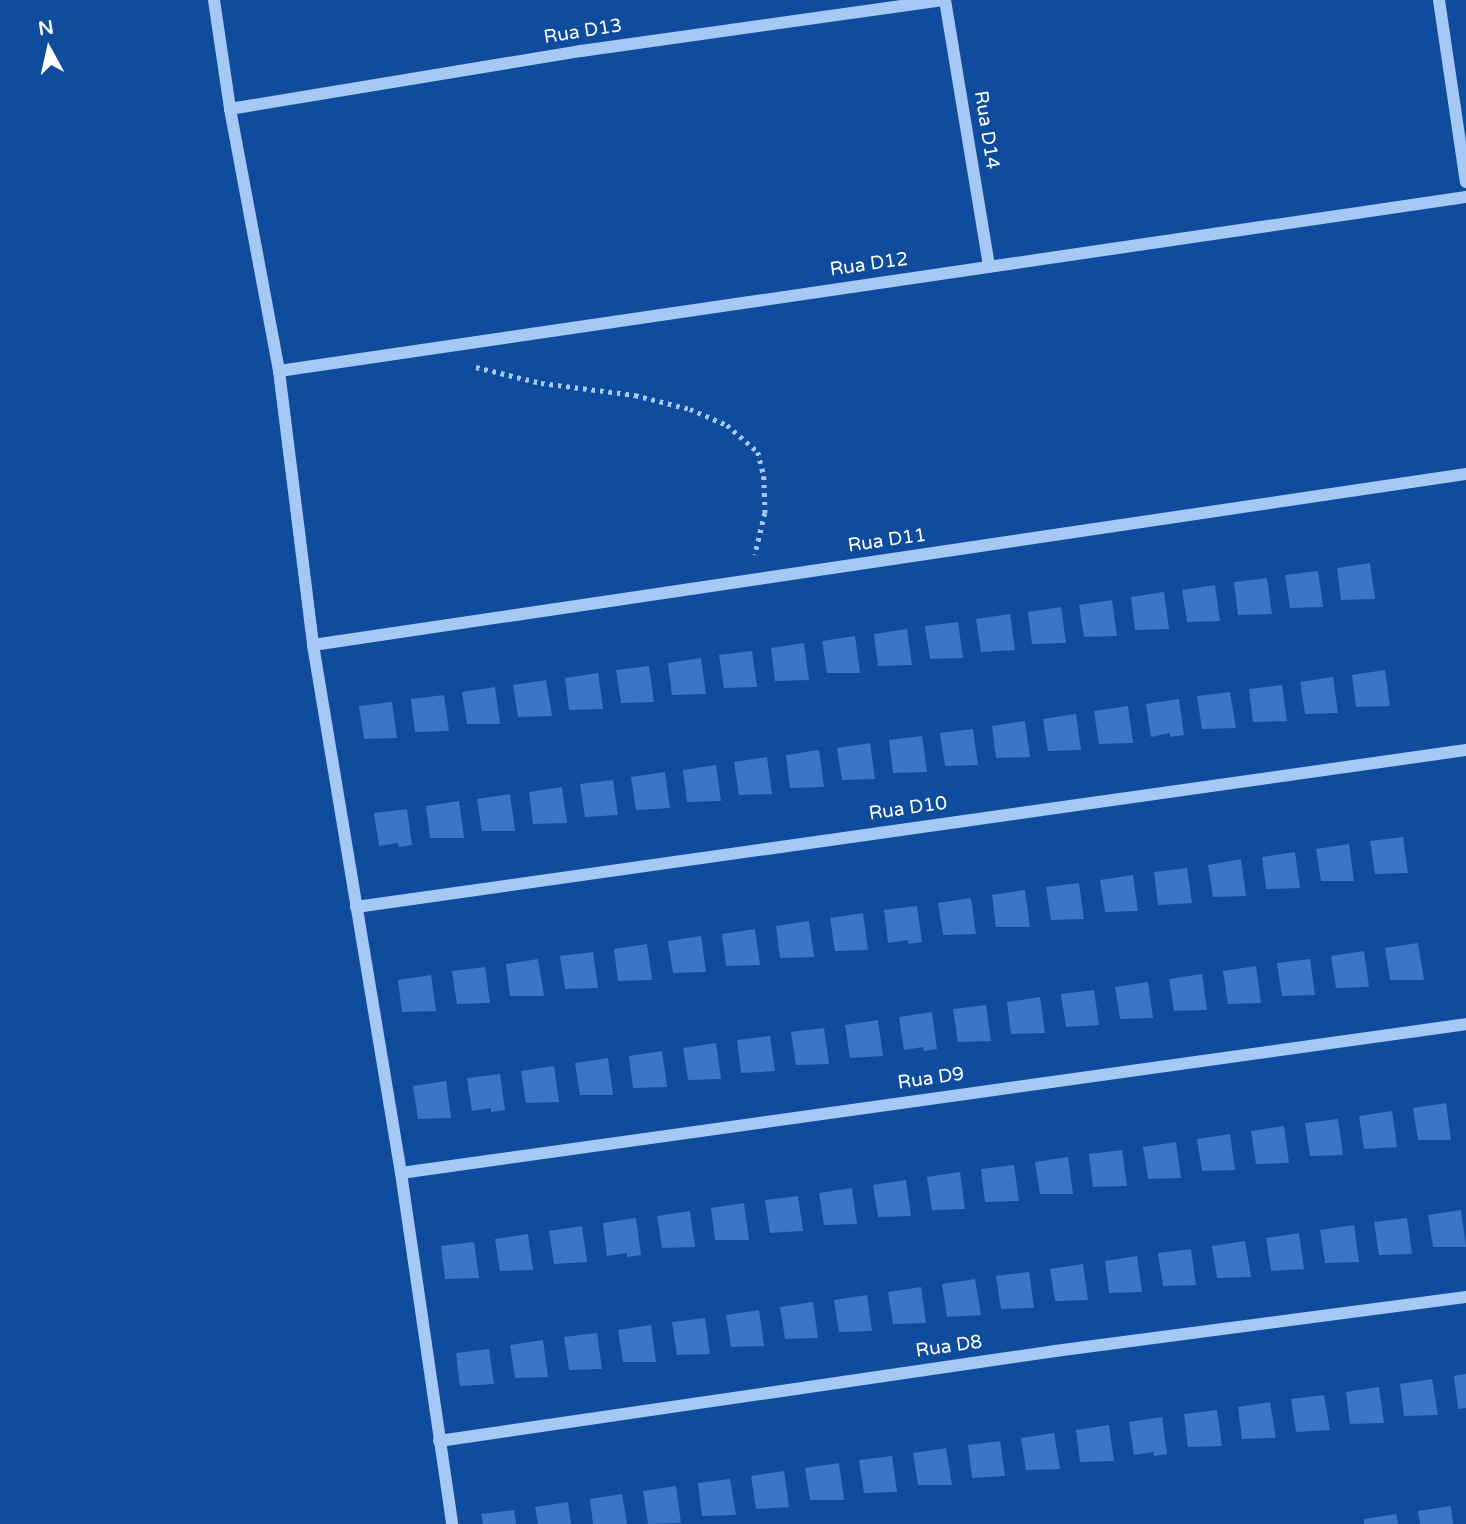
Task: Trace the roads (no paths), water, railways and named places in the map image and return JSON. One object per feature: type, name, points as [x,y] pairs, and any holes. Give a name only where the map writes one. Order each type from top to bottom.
[{"type":"street","points":[[214,0],[230,109],[279,371],[313,645],[401,1173],[452,1524]]},
{"type":"street","name":"Rua D13","points":[[230,109],[581,51],[944,0]]},
{"type":"street","name":"Rua D14","points":[[944,0],[989,266]]},
{"type":"street","points":[[1439,0],[1466,182]]},
{"type":"street","name":"Rua D12","points":[[279,371],[1466,197]]},
{"type":"street","name":"Rua D11","points":[[313,645],[1466,474]]},
{"type":"street","name":"Rua D10","points":[[356,907],[1466,750]]},
{"type":"street","name":"Rua D9","points":[[401,1173],[1466,1024]]},
{"type":"street","name":"Rua D8","points":[[439,1441],[1055,1351],[1466,1297]]}]
